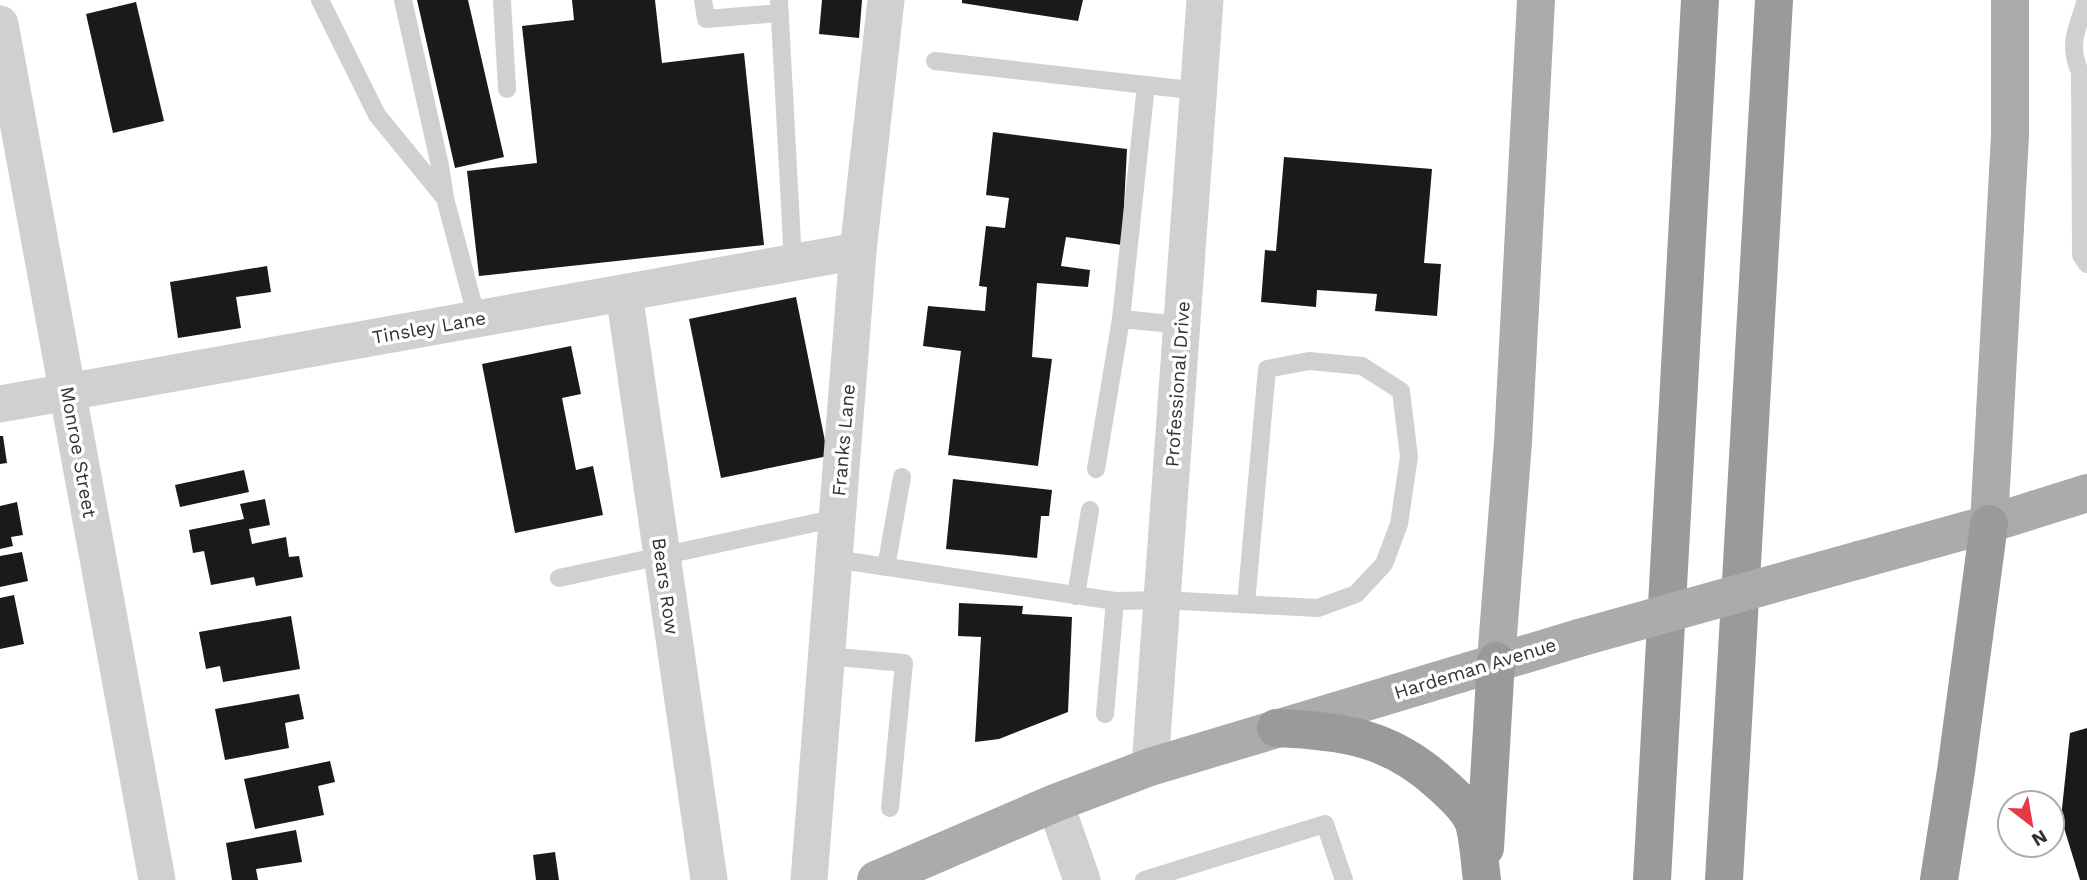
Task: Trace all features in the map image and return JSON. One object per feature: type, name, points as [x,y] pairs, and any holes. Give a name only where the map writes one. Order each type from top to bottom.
[{"type":"highway","points":[[1652,880],[1700,0]]},
{"type":"highway","points":[[1724,880],[1774,0]]},
{"type":"highway","points":[[1939,880],[1989,524]]},
{"type":"highway","points":[[1482,880],[1496,661]]},
{"type":"highway","points":[[1276,728],[1335,733],[1373,741],[1405,755],[1429,772],[1451,793],[1473,822],[1482,880]]},
{"type":"main road","points":[[1496,661],[1513,429],[1536,0]]},
{"type":"main road","points":[[1989,524],[2010,135],[2010,0]]},
{"type":"main road","name":"Hardeman Avenue","points":[[876,880],[1055,803],[1150,767],[1496,661],[1989,524],[2087,493]]},
{"type":"street","name":"Franks Lane","points":[[809,880],[858,251],[886,0]]},
{"type":"street","name":"Professional Drive","points":[[1150,767],[1205,0]]},
{"type":"street","name":"Monroe Street","points":[[0,24],[157,880]]},
{"type":"street","name":"Tinsley Lane","points":[[0,404],[858,251]]},
{"type":"street","name":"Bears Row","points":[[624,293],[709,880]]},
{"type":"street","points":[[1055,803],[1083,880]]},
{"type":"lane","points":[[320,0],[377,115],[445,198]]},
{"type":"lane","points":[[403,0],[445,198],[477,319]]},
{"type":"lane","points":[[502,0],[507,89]]},
{"type":"lane","points":[[703,0],[706,19],[779,7],[793,262]]},
{"type":"lane","points":[[2086,0],[2076,27],[2074,58],[2084,68],[2081,255],[2087,264]]},
{"type":"lane","points":[[935,61],[1199,91]]},
{"type":"lane","points":[[1096,469],[1121,319],[1146,85]]},
{"type":"lane","points":[[1121,319],[1182,325]]},
{"type":"lane","points":[[834,559],[1115,601],[1162,600],[1318,608],[1356,594],[1384,564],[1399,524],[1409,457],[1401,391],[1363,366],[1309,362],[1267,369],[1246,604]]},
{"type":"lane","points":[[886,567],[902,477]]},
{"type":"lane","points":[[1076,596],[1090,510]]},
{"type":"lane","points":[[559,578],[837,518]]},
{"type":"lane","points":[[1105,714],[1115,601]]},
{"type":"lane","points":[[826,656],[904,663],[890,808]]},
{"type":"lane","points":[[1144,880],[1325,824],[1343,880]]},
{"type":"building","points":[[417,0],[468,0],[504,157],[455,168]]},
{"type":"building","points":[[572,0],[655,0],[662,63],[744,53],[764,245],[479,276],[467,171],[537,163],[522,26],[574,20]]},
{"type":"building","points":[[822,0],[862,0],[859,38],[819,34]]},
{"type":"building","points":[[962,0],[1083,0],[1078,21],[962,3]]},
{"type":"building","points":[[136,2],[164,121],[113,133],[86,14]]},
{"type":"building","points":[[993,132],[1127,149],[1122,245],[1066,237],[1061,266],[1090,270],[1088,287],[1037,283],[1032,357],[1052,359],[1038,466],[948,455],[961,351],[923,346],[928,306],[985,311],[987,287],[979,286],[986,226],[1005,228],[1009,198],[986,195]]},
{"type":"building","points":[[1284,157],[1432,169],[1424,263],[1441,264],[1437,316],[1375,311],[1377,294],[1317,290],[1316,307],[1261,302],[1265,250],[1276,251]]},
{"type":"building","points":[[267,266],[271,292],[236,297],[241,328],[178,338],[170,282]]},
{"type":"building","points":[[796,297],[828,456],[721,478],[689,319]]},
{"type":"building","points":[[571,346],[581,394],[562,398],[576,470],[593,466],[603,515],[515,533],[482,364]]},
{"type":"building","points":[[0,436],[3,436],[7,463],[0,464]]},
{"type":"building","points":[[244,470],[249,492],[180,507],[175,485]]},
{"type":"building","points":[[953,479],[1052,490],[1049,516],[1041,516],[1037,558],[946,549]]},
{"type":"building","points":[[265,499],[270,525],[249,529],[252,544],[286,537],[289,557],[299,556],[303,577],[256,586],[254,577],[211,585],[204,551],[193,553],[189,530],[244,519],[240,504]]},
{"type":"building","points":[[17,502],[23,535],[11,537],[13,546],[0,549],[0,506]]},
{"type":"building","points":[[22,552],[28,581],[0,587],[0,556]]},
{"type":"building","points":[[14,595],[24,644],[0,649],[0,598]]},
{"type":"building","points":[[959,603],[1023,606],[1022,614],[1072,617],[1068,712],[999,739],[975,742],[981,637],[958,636]]},
{"type":"building","points":[[291,616],[300,669],[223,682],[220,666],[206,669],[199,632]]},
{"type":"building","points":[[299,694],[304,719],[285,723],[289,748],[225,760],[215,709]]},
{"type":"building","points":[[2087,728],[2087,880],[2080,880],[2066,834],[2064,789],[2070,733]]},
{"type":"building","points":[[330,761],[335,782],[318,786],[324,815],[255,829],[244,779]]},
{"type":"building","points":[[296,830],[302,862],[256,869],[258,880],[232,880],[226,843]]},
{"type":"building","points":[[555,852],[559,880],[536,880],[533,855]]}]
